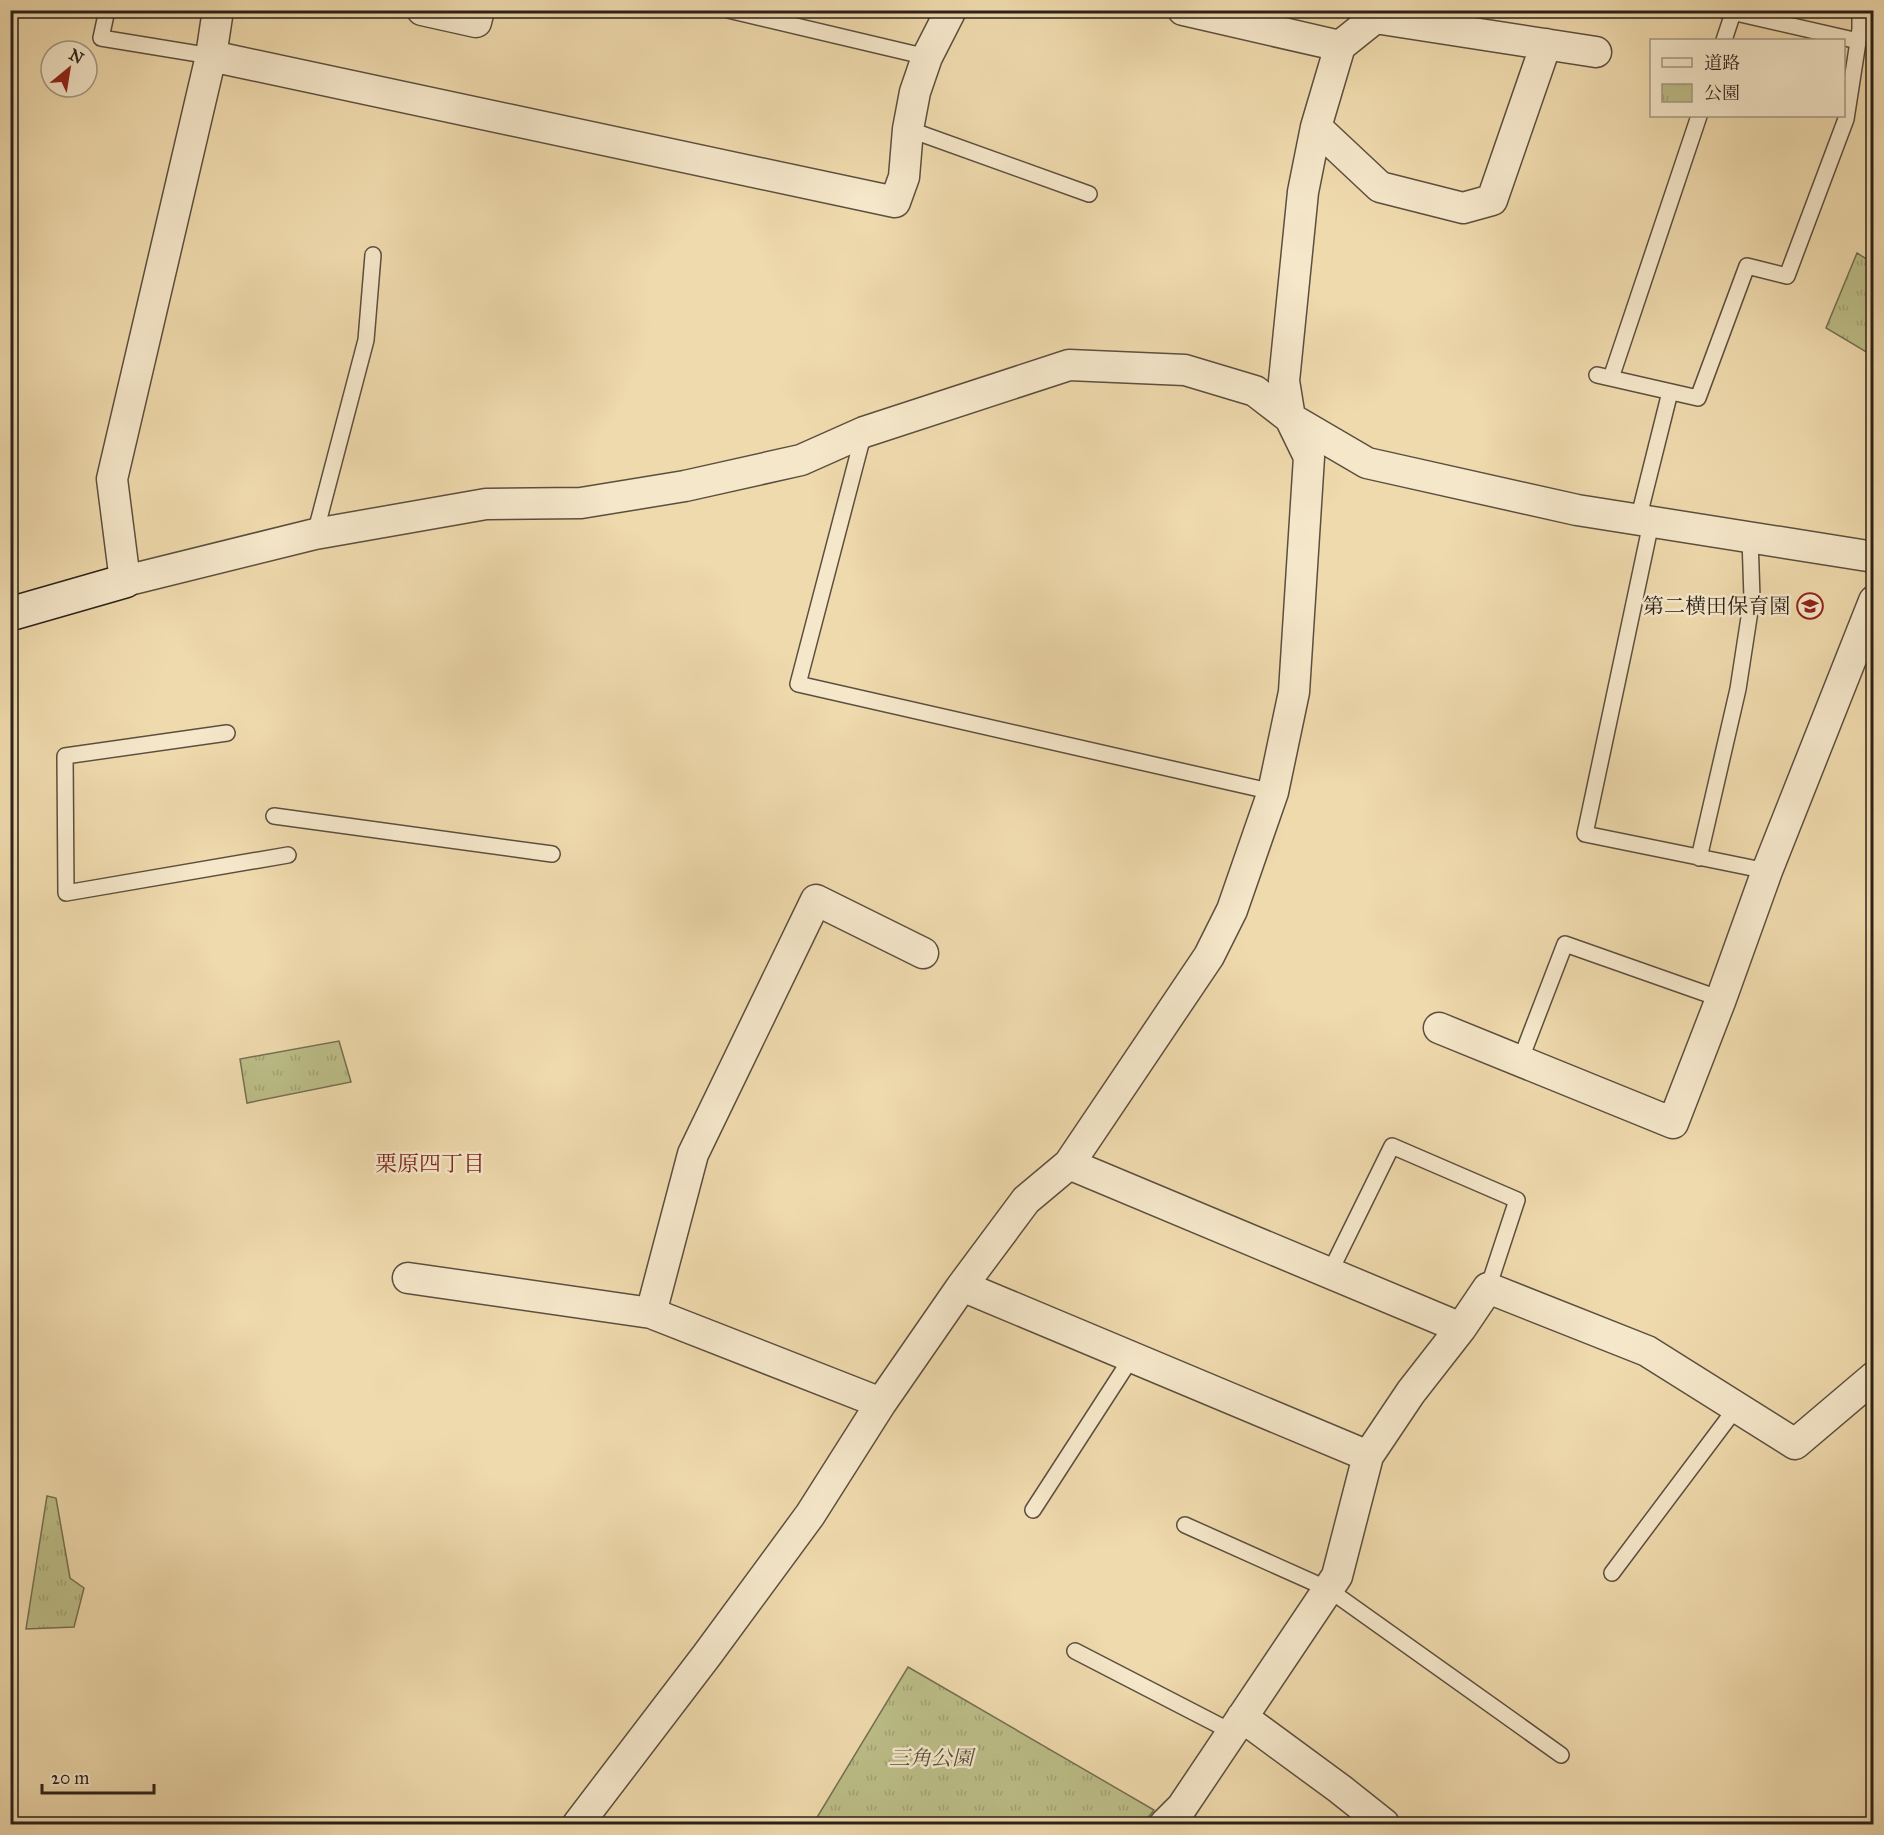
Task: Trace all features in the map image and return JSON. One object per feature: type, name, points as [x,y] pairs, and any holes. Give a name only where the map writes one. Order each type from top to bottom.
[{"type":"street","points":[[125,581],[112,478],[211,56],[218,10]]},
{"type":"street","points":[[422,10],[476,22],[479,10]]},
{"type":"street","points":[[211,56],[895,202],[904,177],[908,129],[915,92],[927,57],[951,10]]},
{"type":"street","points":[[1183,10],[1340,46]]},
{"type":"street","points":[[578,1824],[810,1515],[881,1403],[962,1286],[1026,1200],[1069,1164],[1209,956],[1232,910],[1273,792],[1294,692],[1308,457],[1290,418],[1284,381],[1303,192],[1316,127],[1340,46],[1377,14],[1596,52]]},
{"type":"street","points":[[1316,127],[1380,187],[1462,208],[1492,200],[1546,44]]},
{"type":"street","points":[[10,614],[125,581],[315,534],[486,504],[581,503],[685,486],[801,460],[864,432],[1069,365],[1185,370],[1255,391],[1290,418],[1367,463],[1576,510],[1874,557]]},
{"type":"street","points":[[1439,1028],[1673,1122],[1721,999],[1767,871],[1874,601]]},
{"type":"street","points":[[651,1313],[693,1154],[816,900],[923,952]]},
{"type":"street","points":[[1069,1164],[1461,1328]]},
{"type":"street","points":[[408,1278],[651,1313],[881,1403]]},
{"type":"street","points":[[962,1286],[1368,1456]]},
{"type":"street","points":[[1165,1824],[1182,1807],[1337,1576],[1368,1456],[1411,1392],[1461,1328],[1488,1288],[1647,1351],[1795,1444],[1874,1377]]},
{"type":"street","points":[[1237,1725],[1340,1789],[1384,1824]]},
{"type":"lane","points":[[107,10],[101,38],[211,56]]},
{"type":"lane","points":[[728,10],[927,57]]},
{"type":"lane","points":[[1699,117],[1604,376],[1698,398],[1747,266],[1786,276],[1846,119],[1858,41],[1860,10]]},
{"type":"lane","points":[[1724,39],[1728,12],[1858,41]]},
{"type":"lane","points":[[908,129],[1089,194]]},
{"type":"lane","points":[[315,534],[366,340],[373,255]]},
{"type":"lane","points":[[1670,392],[1585,834],[1767,871]]},
{"type":"lane","points":[[864,432],[798,684],[1273,792]]},
{"type":"lane","points":[[1699,858],[1738,689],[1752,598],[1750,538]]},
{"type":"lane","points":[[227,734],[65,756],[66,893],[288,855]]},
{"type":"lane","points":[[274,816],[552,854]]},
{"type":"lane","points":[[1520,1061],[1565,944],[1721,999]]},
{"type":"lane","points":[[1329,1274],[1392,1146],[1517,1200],[1488,1288]]},
{"type":"lane","points":[[1033,1510],[1132,1357]]},
{"type":"lane","points":[[1612,1573],[1737,1408]]},
{"type":"lane","points":[[1185,1525],[1328,1589],[1561,1755]]},
{"type":"lane","points":[[1075,1651],[1237,1725]]},
{"type":"green space","points":[[1857,253],[1873,263],[1873,356],[1826,328]]},
{"type":"green space","points":[[339,1041],[351,1082],[247,1103],[240,1059]]},
{"type":"green space","points":[[47,1496],[56,1498],[70,1578],[84,1588],[74,1627],[26,1629]]},
{"type":"green space","name":"三角公園","points":[[908,1667],[1154,1810],[1143,1824],[813,1824]]},
{"type":"place","name":"第二横田保育園","points":[[1810,606]]},
{"type":"district","name":"栗原四丁目","points":[[430,1163]]}]
